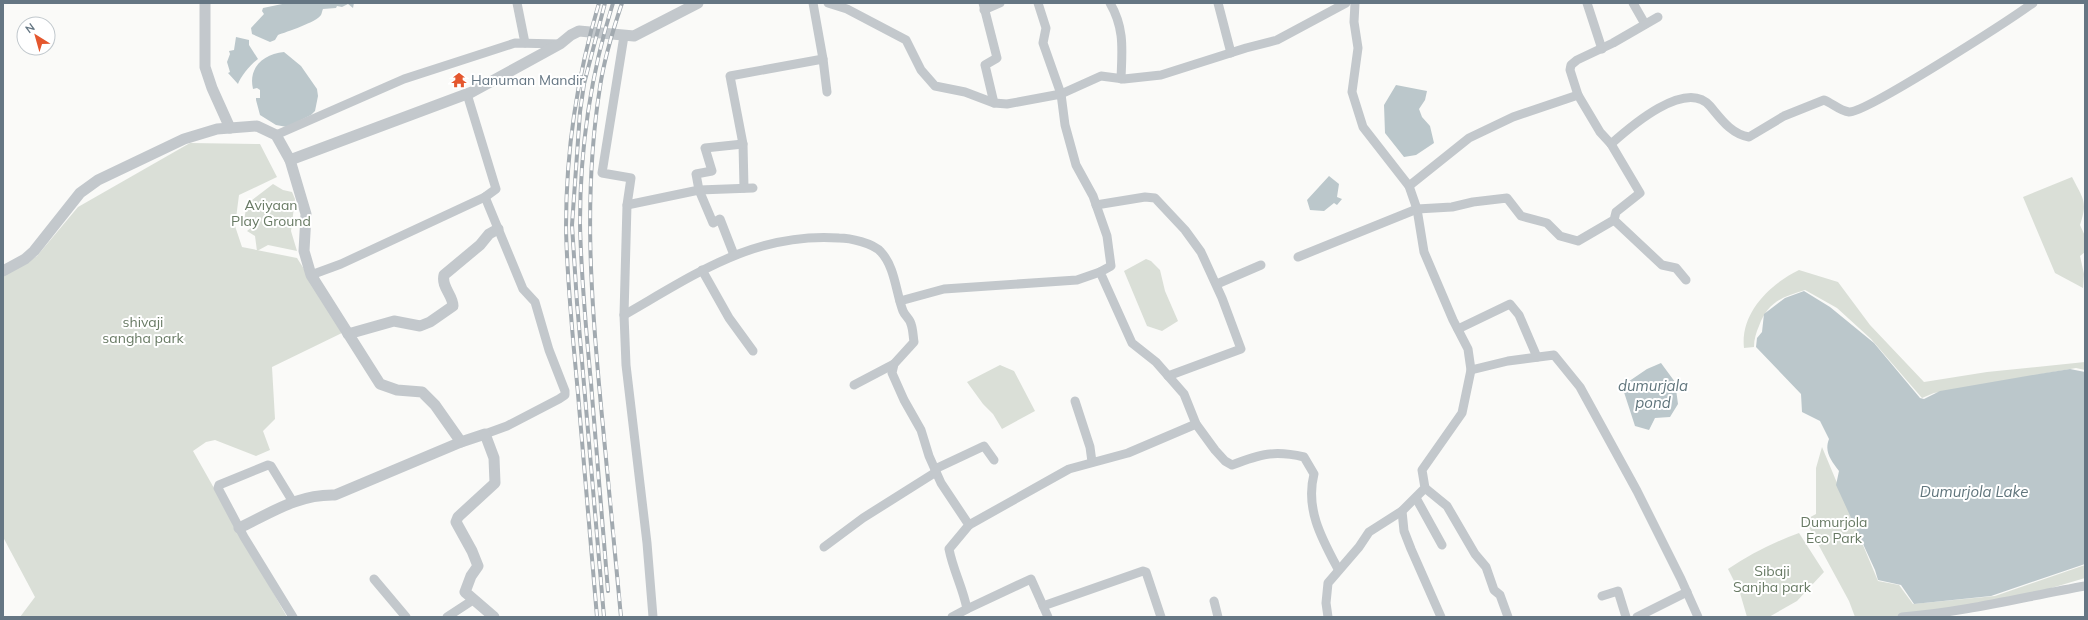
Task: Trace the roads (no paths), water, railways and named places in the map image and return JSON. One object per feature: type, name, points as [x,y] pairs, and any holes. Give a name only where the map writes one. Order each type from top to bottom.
[{"type":"street","points":[[205,3],[205,67],[212,88],[230,128]]},
{"type":"street","points":[[517,3],[525,43]]},
{"type":"street","points":[[290,160],[468,94],[560,44],[570,35],[579,31],[634,36],[698,3]]},
{"type":"street","points":[[813,3],[827,92]]},
{"type":"street","points":[[828,3],[847,9],[906,40],[921,70],[935,86],[965,92],[994,103],[1007,104],[1060,94],[1100,76],[1121,79],[1161,75],[1277,40],[1346,3]]},
{"type":"street","points":[[994,103],[985,65],[997,58],[984,6],[1000,3]]},
{"type":"street","points":[[900,301],[944,289],[1077,280],[1100,272],[1111,266],[1107,236],[1096,205],[1076,165],[1065,125],[1060,94],[1043,43],[1046,28],[1038,3]]},
{"type":"street","points":[[1110,3],[1117,15],[1122,33],[1121,79]]},
{"type":"street","points":[[1218,3],[1231,53]]},
{"type":"street","points":[[1355,3],[1354,22],[1358,48],[1352,92],[1362,127],[1409,186],[1417,209],[1424,252],[1468,349],[1471,370],[1462,412],[1422,470],[1425,488],[1447,506],[1475,554],[1486,567],[1494,590],[1500,595],[1508,617]]},
{"type":"street","points":[[1587,3],[1602,49]]},
{"type":"street","points":[[1633,3],[1645,24]]},
{"type":"street","points":[[1610,144],[1661,107],[1686,97],[1693,96],[1701,99],[1733,131],[1749,137],[1784,116],[1824,100],[1844,111],[1850,112],[1859,110],[1908,82],[2033,3]]},
{"type":"street","points":[[1298,257],[1417,209],[1452,207],[1473,202],[1507,198],[1521,216],[1547,223],[1560,236],[1578,241],[1614,220],[1616,212],[1640,193],[1610,144],[1594,123],[1578,95],[1570,70],[1571,65],[1658,17]]},
{"type":"street","points":[[624,36],[602,173],[631,178],[627,205],[624,315],[626,365],[646,536],[653,617]]},
{"type":"street","points":[[276,135],[404,78],[515,43],[560,44]]},
{"type":"street","points":[[627,205],[699,190],[748,188],[743,144],[730,76],[823,59]]},
{"type":"street","points":[[311,275],[341,264],[485,197],[496,189],[468,94]]},
{"type":"street","points":[[1409,186],[1469,138],[1513,117],[1578,95]]},
{"type":"street","points":[[3,271],[25,259],[34,251],[80,193],[98,180],[184,139],[217,128],[257,126],[276,135],[290,160],[306,214],[304,251],[311,275],[380,384],[397,390],[422,392],[435,405],[461,442]]},
{"type":"street","points":[[734,255],[720,219],[713,223],[699,190],[696,174],[712,171],[705,148],[743,144]]},
{"type":"street","points":[[240,528],[293,502],[318,494],[334,495],[461,442],[507,426],[559,400],[565,395],[566,391],[552,359],[536,302],[523,289],[485,197]]},
{"type":"street","points":[[1096,205],[1145,197],[1155,198],[1185,230],[1201,252],[1217,284],[1241,349],[1168,376]]},
{"type":"street","points":[[1614,220],[1662,265],[1676,268],[1686,280]]},
{"type":"street","points":[[348,334],[394,321],[420,326],[448,311],[453,306],[453,301],[442,281],[444,275],[480,245],[489,234],[498,229]]},
{"type":"street","points":[[624,315],[679,281],[734,255],[779,240],[830,237],[853,238],[881,251],[890,268],[904,312],[911,322],[914,342],[894,364],[854,385]]},
{"type":"street","points":[[1217,284],[1261,265]]},
{"type":"street","points":[[702,270],[730,318],[752,351]]},
{"type":"street","points":[[1100,272],[1132,343],[1156,362],[1184,394],[1196,424],[1225,461],[1232,465],[1260,454],[1286,453],[1304,457],[1314,474],[1311,486],[1313,514],[1319,532],[1338,569]]},
{"type":"street","points":[[1458,329],[1510,304],[1519,314],[1537,358]]},
{"type":"street","points":[[1471,370],[1508,361],[1554,355],[1580,387],[1637,491],[1698,617]]},
{"type":"street","points":[[894,364],[892,373],[904,400],[921,430],[936,470],[951,500],[968,524]]},
{"type":"street","points":[[1075,401],[1090,447],[1092,462]]},
{"type":"street","points":[[967,609],[963,593],[952,567],[949,549],[968,524],[1069,469],[1128,453],[1196,424]]},
{"type":"street","points":[[485,434],[494,458],[495,483],[458,517],[456,522],[478,566],[471,576],[465,592],[494,617]]},
{"type":"street","points":[[824,547],[862,518],[936,470],[984,446],[994,460]]},
{"type":"street","points":[[293,502],[271,466],[268,465],[219,485],[218,488],[293,617]]},
{"type":"street","points":[[1328,617],[1326,603],[1328,583],[1338,569],[1352,556],[1369,532],[1402,511],[1425,488]]},
{"type":"street","points":[[1416,498],[1442,545]]},
{"type":"street","points":[[1402,511],[1404,531],[1441,617]]},
{"type":"street","points":[[1043,606],[1143,571],[1146,572],[1161,617]]},
{"type":"street","points":[[374,579],[406,617]]},
{"type":"street","points":[[952,617],[1031,579],[1048,617]]},
{"type":"street","points":[[1902,617],[1973,609],[2065,588],[2085,586]]},
{"type":"street","points":[[1602,596],[1618,591],[1626,617]]},
{"type":"street","points":[[1637,617],[1687,592]]},
{"type":"street","points":[[447,617],[473,600]]},
{"type":"street","points":[[1214,601],[1218,617]]},
{"type":"water","points":[[287,3],[354,3],[353,8],[348,4],[342,7],[337,6],[336,8],[323,9],[321,15],[314,21],[278,35],[275,40],[270,42],[252,34],[251,28],[264,14],[262,11],[263,8]]},
{"type":"water","points":[[236,37],[249,40],[249,45],[258,59],[246,70],[238,84],[228,73],[230,72],[227,62],[230,54],[229,51],[234,50]]},
{"type":"water","points":[[284,52],[301,66],[317,89],[318,96],[315,111],[311,115],[287,127],[276,125],[260,115],[256,98],[260,98],[260,90],[257,88],[253,89],[252,81],[255,69],[259,63],[276,53]]},
{"type":"water","points":[[1396,85],[1427,91],[1425,100],[1419,109],[1422,117],[1430,126],[1434,143],[1416,155],[1404,157],[1385,133],[1384,105]]},
{"type":"water","points":[[1329,176],[1339,184],[1337,197],[1342,199],[1337,205],[1334,203],[1324,211],[1310,210],[1307,200]]},
{"type":"water","name":"Dumurjola Lake","points":[[1804,291],[1830,307],[1874,343],[1920,398],[1924,399],[1940,391],[2070,369],[2085,372],[2085,564],[1991,596],[1914,604],[1901,585],[1878,580],[1875,570],[1836,485],[1839,471],[1829,456],[1827,448],[1829,439],[1820,421],[1802,412],[1801,394],[1756,347],[1757,338],[1762,332],[1764,314],[1785,298]]},
{"type":"water","name":"dumurjala pond","points":[[1661,363],[1675,382],[1678,404],[1670,417],[1655,418],[1649,430],[1635,426],[1622,386],[1647,369]]},
{"type":"railway","points":[[597,617],[570,310],[566,227],[568,170],[574,114],[591,30],[599,3]]},
{"type":"railway","points":[[604,617],[577,303],[572,225],[580,112],[584,84],[605,3]]},
{"type":"railway","points":[[608,591],[584,303],[580,223],[582,167],[588,112],[599,56],[613,3]]},
{"type":"railway","points":[[621,617],[594,326],[590,247],[590,207],[595,127],[600,87],[606,55],[622,3]]},
{"type":"place","name":"Hanuman Mandir","points":[[459,80]]},
{"type":"park label","name":"Aviyaan Play Ground","points":[[271,214]]},
{"type":"park label","name":"shivaji sangha park","points":[[143,330]]},
{"type":"park label","name":"Dumurjola Eco Park","points":[[1834,530]]},
{"type":"park label","name":"Sibaji Sanjha park","points":[[1772,580]]}]
